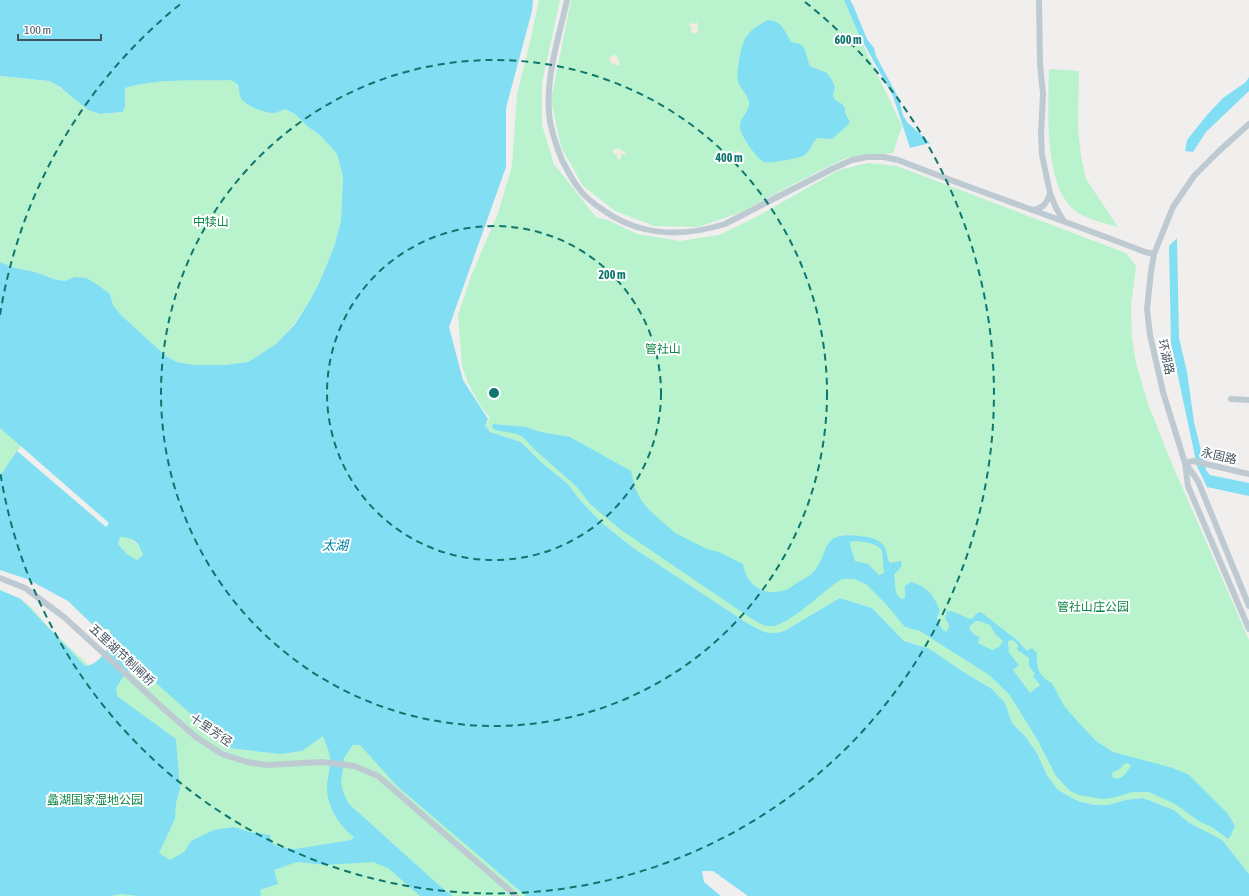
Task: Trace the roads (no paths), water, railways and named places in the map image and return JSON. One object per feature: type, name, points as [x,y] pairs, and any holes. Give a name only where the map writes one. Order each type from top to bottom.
[{"type":"street","points":[[567,0],[550,76],[548,97],[552,133],[568,173],[577,187],[590,201],[617,220],[631,226],[670,233],[689,233],[706,230],[725,224],[832,168],[852,160],[867,157],[884,157],[898,160],[1030,210],[1063,220],[1145,252],[1154,254]]},
{"type":"street","points":[[1039,0],[1042,156],[1050,193],[1063,220]]},
{"type":"street","name":"环湖路","points":[[1249,124],[1194,176],[1173,207],[1154,254],[1148,309],[1150,335],[1163,392],[1185,463],[1188,486],[1249,629]]},
{"type":"street","points":[[1030,210],[1038,209],[1044,206],[1050,193]]},
{"type":"street","points":[[1231,399],[1249,400]]},
{"type":"street","name":"永固路","points":[[1185,463],[1192,461],[1249,474]]},
{"type":"street","name":"环湖路","points":[[1185,463],[1198,481],[1249,606]]},
{"type":"street","name":"五里湖节制闸桥","points":[[0,578],[25,588],[64,617],[164,709]]},
{"type":"street","name":"十里芳径","points":[[164,709],[196,737],[222,754],[247,762],[266,765],[322,762],[354,766],[378,776],[516,896]]},
{"type":"water","name":"太湖","points":[[0,0],[533,0],[532,11],[506,108],[506,167],[449,327],[463,380],[488,419],[485,425],[490,432],[521,442],[540,461],[568,484],[580,500],[602,523],[632,547],[747,623],[761,630],[769,633],[784,631],[840,598],[872,608],[904,641],[930,649],[992,689],[1005,703],[1012,723],[1025,736],[1037,753],[1047,775],[1058,790],[1078,801],[1094,805],[1108,805],[1125,800],[1143,798],[1174,810],[1188,822],[1222,840],[1249,874],[1249,896],[748,896],[713,871],[702,871],[704,882],[721,896],[526,896],[397,786],[360,745],[353,745],[344,758],[341,783],[349,804],[441,887],[453,896],[420,896],[388,868],[373,862],[325,865],[297,862],[274,870],[278,884],[260,890],[261,896],[138,896],[121,894],[109,896],[0,896],[0,590],[21,599],[85,666],[98,660],[113,641],[109,629],[97,629],[68,601],[27,579],[0,570],[0,476],[17,451],[106,527],[109,523],[0,428],[0,262],[64,281],[75,277],[86,278],[110,294],[113,305],[121,315],[166,356],[177,362],[195,365],[224,365],[248,362],[276,344],[295,324],[320,281],[334,247],[341,221],[343,176],[337,154],[321,136],[307,126],[295,114],[285,109],[272,113],[257,109],[247,104],[241,98],[238,85],[230,80],[164,81],[125,88],[125,107],[123,112],[100,114],[88,110],[60,87],[49,81],[0,76]],"holes":[[[120,537],[129,538],[135,541],[140,547],[143,555],[137,560],[127,554],[118,544]],[[137,666],[229,748],[281,754],[302,751],[323,736],[330,757],[327,792],[331,807],[343,827],[354,837],[351,840],[295,849],[278,847],[271,842],[270,835],[250,832],[234,827],[214,830],[191,841],[184,852],[170,860],[159,853],[175,819],[176,803],[180,788],[176,739],[117,696],[116,688],[123,677]]]},
{"type":"water","points":[[844,0],[850,0],[853,5],[867,39],[874,48],[876,56],[898,97],[903,115],[907,122],[930,143],[910,148],[893,96],[858,33]]},
{"type":"water","points":[[768,20],[780,24],[791,42],[797,43],[803,47],[810,66],[827,73],[835,87],[833,95],[835,100],[842,104],[845,108],[845,113],[850,122],[832,139],[817,138],[805,155],[784,160],[764,162],[745,141],[741,131],[740,124],[748,109],[749,102],[738,81],[738,67],[743,42],[749,33]]},
{"type":"water","points":[[1249,77],[1249,91],[1206,132],[1193,152],[1185,151],[1187,140],[1207,115],[1223,98],[1246,82]]},
{"type":"water","points":[[1177,238],[1179,338],[1187,372],[1194,422],[1206,470],[1210,475],[1249,483],[1249,496],[1207,487],[1197,466],[1171,343],[1169,246]]},
{"type":"water","points":[[493,424],[526,427],[541,432],[570,437],[631,471],[635,488],[641,500],[648,509],[675,533],[707,549],[719,552],[743,564],[745,572],[752,584],[763,591],[777,592],[786,590],[809,576],[816,569],[830,541],[836,537],[846,535],[870,537],[882,543],[890,563],[901,561],[902,563],[901,567],[894,575],[896,592],[899,597],[902,599],[905,598],[905,586],[911,582],[917,584],[926,589],[935,599],[940,610],[937,618],[942,629],[946,632],[949,627],[948,622],[945,619],[947,611],[972,619],[977,613],[981,612],[1018,641],[1027,651],[1032,648],[1037,653],[1037,663],[1041,675],[1052,683],[1064,706],[1096,741],[1113,752],[1173,768],[1189,775],[1228,814],[1235,826],[1230,837],[1228,839],[1212,827],[1200,822],[1175,804],[1149,792],[1133,792],[1112,798],[1102,799],[1079,795],[1070,791],[1056,776],[1037,739],[1009,694],[989,675],[920,631],[905,627],[885,603],[866,584],[854,579],[842,579],[786,621],[775,626],[765,626],[752,619],[621,530],[590,504],[577,487],[534,449],[523,437],[517,434],[495,430],[492,427]],"holes":[[[854,541],[869,543],[876,545],[882,550],[884,573],[879,575],[868,564],[855,561],[850,542]],[[976,621],[990,625],[995,634],[1003,641],[999,647],[992,650],[978,643],[980,637],[975,635],[969,629]],[[1010,640],[1014,641],[1018,645],[1017,650],[1029,658],[1029,666],[1035,674],[1033,676],[1040,685],[1030,693],[1013,670],[1019,665],[1009,653],[1008,642]],[[1128,763],[1131,766],[1121,777],[1116,779],[1113,778],[1112,773],[1121,768],[1124,764]]]},
{"type":"park label","name":"中犊山","points":[[211,222]]},
{"type":"park label","name":"管社山","points":[[663,349]]},
{"type":"park label","name":"管社山庄公园","points":[[1093,607]]},
{"type":"park label","name":"蠡湖国家湿地公园","points":[[95,800]]}]
